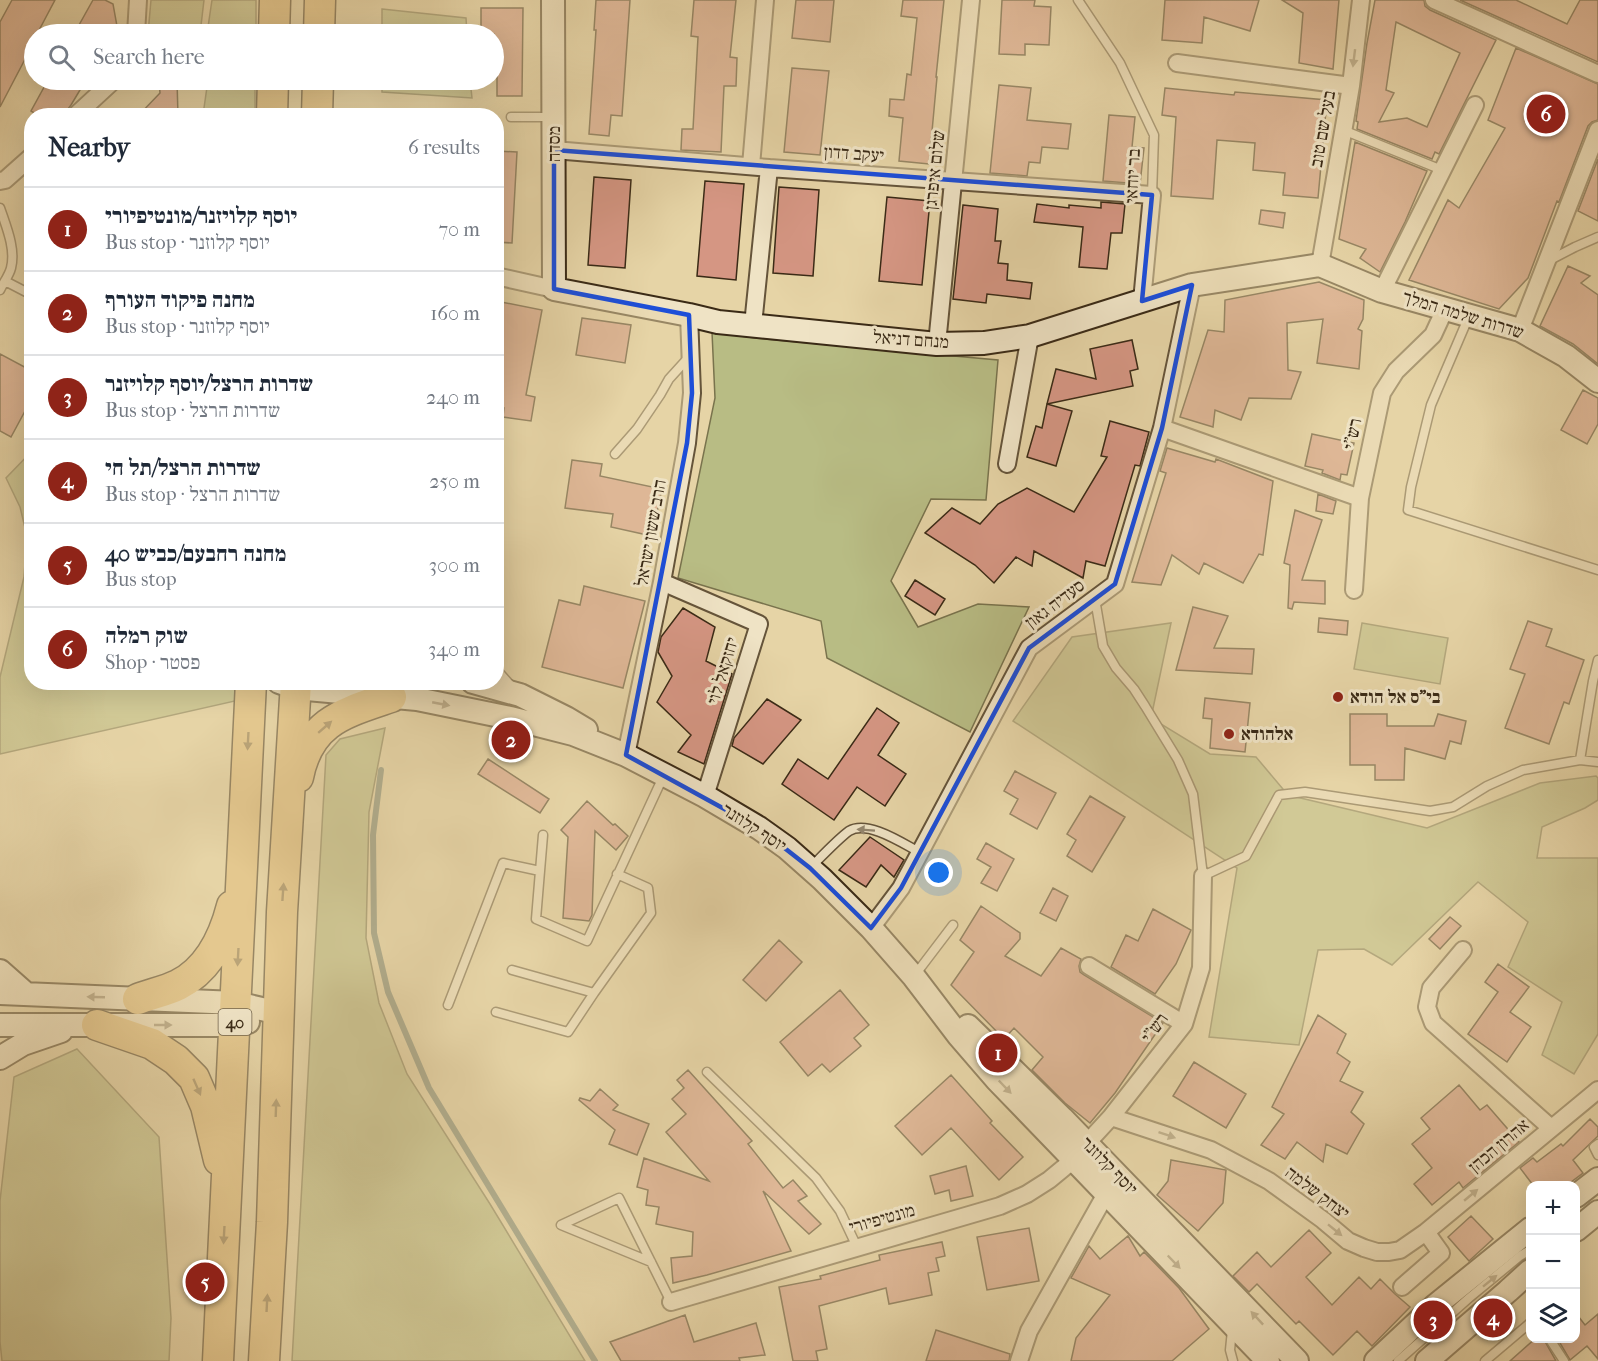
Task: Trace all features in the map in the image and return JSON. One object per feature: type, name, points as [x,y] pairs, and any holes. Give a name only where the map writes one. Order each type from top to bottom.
[{"type":"highway","points":[[274,24],[275,0]]},
{"type":"highway","points":[[319,24],[320,0]]},
{"type":"highway","points":[[272,108],[273,90]]},
{"type":"highway","points":[[317,108],[318,90]]},
{"type":"highway","name":"40","points":[[218,1361],[251,690]]},
{"type":"highway","name":"40","points":[[264,1361],[272,1222],[290,690]]},
{"type":"highway","points":[[286,839],[300,768],[310,743],[324,726],[338,717],[392,697]]},
{"type":"highway","points":[[138,999],[177,986],[193,976],[208,961],[230,912],[242,871]]},
{"type":"highway","points":[[87,1025],[152,1044],[176,1060],[194,1078],[206,1106],[226,1192]]},
{"type":"main road","name":"מסדה","points":[[553,0],[554,289]]},
{"type":"main road","name":"מנחם דניאל","points":[[554,289],[718,322],[937,344],[984,343],[1029,336],[1192,285],[1320,265]]},
{"type":"main road","name":"שדרות שלמה המלך","points":[[1320,265],[1382,291],[1520,330],[1566,356],[1598,381]]},
{"type":"main road","name":"יוסף קלוזנר","points":[[337,690],[417,699],[510,718],[573,734],[626,755],[665,774],[759,828],[810,868],[871,928],[914,977],[1007,1064],[1081,1151],[1297,1361]]},
{"type":"main road","name":"יוסף קלוזנר","points":[[502,690],[520,695],[566,718],[626,755]]},
{"type":"main road","points":[[0,971],[26,994]]},
{"type":"main road","points":[[0,993],[138,999],[235,1014]]},
{"type":"main road","points":[[0,1025],[87,1025],[235,1014],[279,1014]]},
{"type":"main road","points":[[0,1058],[23,1044],[87,1025]]},
{"type":"main road","name":"יוסף קלוזנר","points":[[1081,1151],[1107,1192],[1268,1361]]},
{"type":"main road","points":[[1580,1192],[1598,1179]]},
{"type":"main road","points":[[1376,1361],[1436,1305],[1526,1232]]},
{"type":"main road","points":[[1427,1361],[1526,1274]]},
{"type":"street","points":[[137,24],[138,0]]},
{"type":"street","points":[[751,166],[765,0]]},
{"type":"street","name":"שלום איפרגן","points":[[937,344],[971,0]]},
{"type":"street","name":"בעל שם טוב","points":[[1320,265],[1351,86],[1360,0]]},
{"type":"street","points":[[1434,0],[1598,74]]},
{"type":"street","points":[[1178,63],[1351,86]]},
{"type":"street","points":[[84,108],[103,90]]},
{"type":"street","points":[[1382,291],[1475,105]]},
{"type":"street","points":[[1520,330],[1598,130]]},
{"type":"street","name":"יעקב דדון","points":[[554,150],[769,168],[1152,195]]},
{"type":"street","points":[[0,181],[5,180],[24,163]]},
{"type":"street","points":[[753,325],[769,168]]},
{"type":"street","name":"בר יוחאי","points":[[1142,302],[1152,195]]},
{"type":"street","name":"מנחם דניאל","points":[[504,278],[554,289]]},
{"type":"street","name":"סעדיה גאון","points":[[871,928],[901,888],[1029,648],[1115,584],[1162,428],[1192,285]]},
{"type":"street","name":"רש\"י","points":[[1354,590],[1360,498],[1382,393],[1396,371],[1433,335],[1445,309]]},
{"type":"street","name":"הרב ששון ישראל","points":[[626,755],[662,582],[687,443],[692,393],[689,315]]},
{"type":"street","points":[[1007,464],[1029,336]]},
{"type":"street","points":[[1162,428],[1360,498]]},
{"type":"street","name":"יחזקאל לוי","points":[[662,582],[759,624],[705,796]]},
{"type":"street","name":"רש\"י","points":[[1081,1151],[1112,1117],[1184,1024],[1201,968],[1203,876]]},
{"type":"street","points":[[1463,950],[1431,988],[1427,1007],[1433,1023],[1551,1128]]},
{"type":"street","points":[[1089,966],[1184,1024]]},
{"type":"street","name":"אהרון הכהן","points":[[1426,1232],[1598,1090]]},
{"type":"street","name":"יצחק שלמה","points":[[1112,1117],[1211,1150],[1269,1181],[1348,1241],[1364,1248],[1377,1252],[1400,1250],[1426,1232]]},
{"type":"street","name":"מונטיפיורי","points":[[671,1302],[999,1206],[1027,1194],[1049,1180],[1081,1151]]},
{"type":"street","points":[[1019,1361],[1029,1331],[1107,1192]]},
{"type":"street","points":[[1402,1287],[1442,1253],[1426,1232]]},
{"type":"lane","name":"בר יוחאי","points":[[1078,0],[1120,63],[1154,135],[1152,195]]},
{"type":"lane","points":[[512,117],[554,117]]},
{"type":"lane","points":[[1343,130],[1442,170]]},
{"type":"lane","points":[[0,208],[8,233],[12,257],[11,269],[0,290]]},
{"type":"lane","points":[[1547,261],[1598,237]]},
{"type":"lane","points":[[4,281],[24,291]]},
{"type":"lane","points":[[1470,316],[1431,405],[1411,487],[1408,510],[1598,570]]},
{"type":"lane","points":[[615,454],[637,429],[669,379],[690,355]]},
{"type":"lane","points":[[1095,598],[1102,646],[1116,668],[1134,689],[1162,733],[1178,760],[1193,794],[1203,876],[1246,856],[1279,795],[1305,792],[1430,811],[1453,807],[1487,786],[1523,770],[1580,760],[1598,762]]},
{"type":"lane","points":[[1580,760],[1598,660]]},
{"type":"lane","points":[[504,678],[520,695]]},
{"type":"lane","points":[[543,835],[536,920],[587,941],[665,774]]},
{"type":"lane","points":[[810,868],[850,830],[864,828],[876,831],[920,852]]},
{"type":"lane","points":[[448,1005],[503,863],[540,871]]},
{"type":"lane","points":[[496,1012],[568,1032],[651,913],[648,888],[617,874]]},
{"type":"lane","points":[[914,977],[953,925]]},
{"type":"lane","points":[[512,970],[594,993]]},
{"type":"lane","points":[[706,1072],[816,1178],[840,1211],[856,1247]]},
{"type":"lane","points":[[1598,1144],[1594,1147],[1598,1155]]},
{"type":"lane","points":[[651,1262],[561,1225],[619,1198],[651,1262],[671,1302]]},
{"type":"lane","points":[[1398,1361],[1468,1298],[1526,1252]]},
{"type":"lane","points":[[1233,1323],[1230,1350],[1233,1361]]},
{"type":"lane","points":[[1485,1361],[1526,1326]]},
{"type":"lane","points":[[1552,1343],[1564,1361]]},
{"type":"highlighted area","points":[[554,150],[1152,195],[1142,301],[1192,285],[1162,428],[1115,584],[1029,648],[901,888],[871,928],[810,868],[759,828],[626,755],[687,443],[692,393],[689,315],[554,289]]},
{"type":"green space","points":[[151,0],[204,0],[201,24],[149,24]]},
{"type":"green space","points":[[212,0],[256,0],[256,24],[208,24]]},
{"type":"green space","points":[[382,9],[466,18],[466,24],[382,24]]},
{"type":"green space","points":[[207,90],[255,90],[255,108],[204,108]]},
{"type":"green space","points":[[382,90],[471,90],[472,98],[382,92]]},
{"type":"green space","points":[[712,332],[998,360],[986,500],[931,499],[891,581],[918,627],[978,604],[1029,607],[970,732],[827,658],[821,621],[678,578],[715,398]]},
{"type":"green space","points":[[24,459],[24,524],[20,507],[6,478]]},
{"type":"green space","points":[[24,577],[24,690],[236,690],[235,701],[0,754],[0,677]]},
{"type":"green space","points":[[1171,623],[1151,718],[1210,754],[1256,757],[1288,795],[1427,828],[1540,783],[1596,776],[1598,778],[1598,800],[1542,827],[1537,858],[1598,858],[1598,1034],[1574,1074],[1542,1055],[1562,1002],[1508,967],[1528,922],[1478,882],[1392,965],[1364,949],[1318,950],[1299,1045],[1209,1037],[1237,868],[1013,721],[1072,637]]},
{"type":"green space","points":[[1362,623],[1448,638],[1440,684],[1354,669]]},
{"type":"green space","points":[[385,728],[369,812],[366,938],[379,1003],[407,1074],[490,1204],[585,1361],[292,1361],[326,755],[340,739]]},
{"type":"green space","points":[[77,1049],[159,1137],[171,1318],[169,1361],[2,1361],[0,1201],[14,1077]]},
{"type":"building","points":[[12,0],[55,0],[42,24],[24,24],[24,61],[0,107],[0,22]]},
{"type":"building","points":[[93,0],[105,0],[113,4],[117,24],[80,24]]},
{"type":"building","points":[[596,0],[630,0],[622,116],[611,115],[609,136],[589,134]]},
{"type":"building","points":[[694,0],[736,0],[730,57],[737,58],[736,86],[724,86],[721,152],[681,150],[682,129],[693,129],[698,37],[691,36]]},
{"type":"building","points":[[796,0],[834,0],[830,42],[792,38]]},
{"type":"building","points":[[903,0],[944,0],[929,164],[899,161],[903,118],[889,116],[890,99],[904,100],[907,74],[911,75],[917,18],[901,16]]},
{"type":"building","points":[[1002,0],[1035,0],[1034,6],[1051,7],[1049,45],[1025,44],[1025,55],[999,54]]},
{"type":"building","points":[[1165,0],[1259,0],[1250,31],[1204,17],[1202,43],[1162,40]]},
{"type":"building","points":[[1282,0],[1339,0],[1333,69],[1299,63],[1303,13]]},
{"type":"building","points":[[1375,0],[1424,0],[1425,6],[1430,10],[1496,40],[1439,154],[1435,152],[1432,159],[1357,129],[1358,122],[1356,121]],"holes":[[[1396,22],[1460,53],[1427,127],[1407,118],[1379,122],[1394,93],[1386,90]]]},
{"type":"building","points":[[1460,0],[1516,0],[1567,24],[1580,0],[1598,0],[1598,62]]},
{"type":"building","points":[[481,8],[523,8],[522,96],[497,96],[497,90],[504,90],[504,24],[481,24]]},
{"type":"building","points":[[1516,48],[1598,84],[1598,120],[1588,126],[1528,278],[1499,309],[1409,280],[1448,200],[1459,208],[1505,128],[1488,120]]},
{"type":"building","points":[[792,68],[829,71],[820,155],[784,152]]},
{"type":"building","points":[[999,85],[1031,88],[1027,120],[1071,124],[1068,149],[1042,147],[1040,163],[1029,162],[1027,176],[990,173]]},
{"type":"building","points":[[1165,88],[1234,95],[1235,92],[1327,100],[1318,198],[1283,195],[1285,173],[1253,170],[1255,143],[1217,140],[1213,199],[1171,196],[1176,117],[1162,115]]},
{"type":"building","points":[[43,90],[80,90],[69,108],[33,108]]},
{"type":"building","points":[[160,90],[177,90],[178,108],[146,108],[160,93]]},
{"type":"building","points":[[1109,115],[1135,117],[1132,147],[1144,148],[1140,184],[1103,181]]},
{"type":"building","points":[[1355,142],[1427,171],[1380,272],[1360,258],[1366,249],[1339,239]]},
{"type":"building","points":[[504,151],[517,152],[512,243],[504,242]]},
{"type":"building","points":[[1598,159],[1598,221],[1578,211]]},
{"type":"building","points":[[594,177],[631,180],[625,268],[588,265]]},
{"type":"building","points":[[705,181],[744,184],[736,280],[697,276]]},
{"type":"building","points":[[779,187],[819,190],[813,276],[773,273]]},
{"type":"building","points":[[887,197],[930,201],[922,285],[879,281]]},
{"type":"building","points":[[1101,202],[1125,204],[1122,233],[1111,233],[1107,269],[1079,267],[1083,227],[1034,222],[1037,204],[1069,208],[1069,205],[1101,208]]},
{"type":"building","points":[[963,205],[998,209],[995,241],[1001,241],[998,263],[1008,264],[1007,280],[1032,283],[1030,299],[987,294],[986,303],[953,299]]},
{"type":"building","points":[[1261,210],[1285,213],[1283,228],[1259,224]]},
{"type":"building","points":[[1568,266],[1590,276],[1581,283],[1598,295],[1598,364],[1573,344],[1540,326]]},
{"type":"building","points":[[1319,282],[1364,300],[1363,319],[1358,329],[1362,331],[1359,369],[1317,363],[1323,319],[1287,323],[1288,370],[1301,372],[1291,399],[1249,398],[1241,420],[1215,410],[1213,427],[1180,417],[1208,330],[1224,332],[1225,300]]},
{"type":"building","points":[[504,303],[542,310],[526,395],[535,397],[531,421],[504,417]]},
{"type":"building","points":[[582,318],[631,325],[625,363],[576,355]]},
{"type":"building","points":[[1132,340],[1138,369],[1130,371],[1133,386],[1047,404],[1056,369],[1096,379],[1090,349]]},
{"type":"building","points":[[0,354],[24,367],[24,413],[11,437],[0,431]]},
{"type":"building","points":[[1583,390],[1598,398],[1598,424],[1587,444],[1561,430]]},
{"type":"building","points":[[1047,404],[1072,411],[1056,466],[1027,457],[1036,426],[1042,428]]},
{"type":"building","points":[[1110,421],[1149,432],[1140,466],[1135,465],[1105,566],[1086,561],[1083,578],[1034,551],[1032,566],[1016,557],[994,583],[975,565],[925,533],[952,508],[980,524],[998,504],[1027,488],[1074,512],[1107,457],[1101,456]]},
{"type":"building","points":[[1312,434],[1354,443],[1347,475],[1341,474],[1340,480],[1322,473],[1323,470],[1305,466]]},
{"type":"building","points":[[1167,448],[1215,462],[1216,459],[1273,481],[1263,555],[1259,554],[1243,583],[1204,563],[1199,574],[1172,555],[1161,585],[1132,582],[1166,473],[1160,471]]},
{"type":"building","points":[[572,460],[602,464],[600,476],[662,489],[652,536],[611,527],[613,514],[565,508]]},
{"type":"building","points":[[1318,494],[1336,501],[1333,514],[1316,511]]},
{"type":"building","points":[[1295,510],[1322,520],[1302,580],[1325,581],[1325,604],[1294,602],[1292,609],[1288,608],[1290,565],[1284,563]]},
{"type":"building","points":[[915,580],[945,599],[935,615],[905,596]]},
{"type":"building","points":[[584,586],[645,601],[623,688],[542,667],[559,600],[580,605]]},
{"type":"building","points":[[1193,607],[1228,616],[1214,648],[1254,649],[1252,674],[1176,670]]},
{"type":"building","points":[[683,608],[715,627],[706,661],[732,674],[704,764],[678,752],[691,735],[657,702],[672,676],[658,652],[661,637]]},
{"type":"building","points":[[1319,618],[1348,621],[1347,635],[1318,632]]},
{"type":"building","points":[[1528,621],[1552,629],[1546,646],[1584,660],[1569,704],[1564,702],[1549,744],[1505,728],[1525,674],[1510,669]]},
{"type":"building","name":"אלהודא","points":[[1205,698],[1250,703],[1245,752],[1210,748],[1212,719],[1203,718]]},
{"type":"building","points":[[767,699],[801,720],[763,764],[732,746],[734,738]]},
{"type":"building","points":[[877,708],[899,723],[878,755],[906,774],[885,806],[857,787],[834,820],[782,784],[798,759],[828,779]]},
{"type":"building","points":[[1350,714],[1387,714],[1387,726],[1434,726],[1438,714],[1466,721],[1461,744],[1450,741],[1445,759],[1405,748],[1404,780],[1375,780],[1375,765],[1350,765]]},
{"type":"building","points":[[488,759],[549,799],[540,813],[478,774]]},
{"type":"building","points":[[1015,771],[1056,793],[1037,829],[1010,814],[1018,799],[1004,791]]},
{"type":"building","points":[[1090,796],[1125,817],[1092,872],[1067,856],[1076,840],[1067,834]]},
{"type":"building","points":[[587,801],[628,836],[616,850],[595,831],[592,915],[589,921],[563,918],[568,837],[561,830]]},
{"type":"building","points":[[870,837],[904,860],[894,877],[881,865],[866,887],[839,870]]},
{"type":"building","points":[[986,843],[1014,859],[997,891],[981,883],[991,867],[977,859]]},
{"type":"building","points":[[1053,888],[1068,896],[1056,921],[1040,913]]},
{"type":"building","points":[[981,906],[1020,933],[1020,939],[1005,956],[1041,976],[1061,948],[1081,959],[1080,972],[1084,975],[1163,1023],[1115,1093],[1090,1123],[1065,1103],[1032,1070],[1043,1057],[1014,1028],[1004,1039],[951,985],[974,952],[960,940]]},
{"type":"building","points":[[1153,909],[1191,930],[1176,964],[1155,994],[1111,967],[1126,935],[1138,941]]},
{"type":"building","points":[[1450,917],[1461,926],[1440,949],[1429,939]]},
{"type":"building","points":[[779,940],[802,962],[766,1001],[743,980]]},
{"type":"building","points":[[1498,964],[1529,987],[1510,1012],[1531,1027],[1507,1062],[1468,1034],[1498,992],[1485,982]]},
{"type":"building","points":[[840,990],[869,1025],[854,1038],[861,1046],[830,1072],[822,1064],[808,1076],[780,1042]]},
{"type":"building","points":[[1318,1015],[1346,1034],[1337,1053],[1350,1062],[1340,1081],[1363,1092],[1351,1112],[1364,1124],[1347,1154],[1326,1144],[1323,1162],[1297,1142],[1285,1159],[1261,1145],[1284,1114],[1272,1107]]},
{"type":"building","points":[[1194,1062],[1246,1094],[1226,1128],[1173,1096]]},
{"type":"building","points":[[688,1070],[752,1141],[748,1144],[783,1188],[793,1180],[807,1196],[798,1201],[821,1224],[809,1234],[763,1191],[791,1251],[673,1283],[671,1258],[692,1256],[693,1232],[656,1224],[659,1207],[646,1205],[648,1190],[637,1187],[644,1158],[709,1181],[666,1132],[686,1114],[672,1099],[684,1088],[677,1080]]},
{"type":"building","points":[[951,1075],[992,1121],[990,1123],[1023,1157],[999,1180],[951,1128],[922,1155],[895,1126]]},
{"type":"building","points":[[1459,1085],[1480,1110],[1487,1105],[1519,1142],[1463,1188],[1459,1182],[1432,1205],[1414,1184],[1432,1168],[1412,1144],[1430,1129],[1421,1118]]},
{"type":"building","points":[[600,1089],[618,1105],[613,1110],[649,1124],[637,1155],[609,1144],[615,1130],[579,1100],[580,1098],[590,1101]]},
{"type":"building","points":[[1590,1119],[1598,1127],[1598,1136],[1573,1160],[1583,1173],[1572,1181],[1530,1181],[1520,1168],[1533,1158],[1537,1162],[1561,1144],[1563,1146]]},
{"type":"building","points":[[1171,1160],[1226,1170],[1223,1203],[1198,1231],[1157,1195],[1168,1181]]},
{"type":"building","points":[[966,1166],[973,1196],[951,1201],[949,1190],[935,1194],[930,1176]]},
{"type":"building","points":[[1471,1216],[1493,1239],[1469,1261],[1448,1237]]},
{"type":"building","points":[[1029,1228],[1039,1281],[987,1290],[977,1237]]},
{"type":"building","points":[[1309,1230],[1331,1253],[1306,1277],[1332,1305],[1359,1277],[1371,1289],[1380,1279],[1410,1307],[1372,1346],[1357,1331],[1333,1355],[1299,1321],[1296,1324],[1257,1284],[1249,1292],[1233,1276],[1257,1252],[1271,1267]]},
{"type":"building","points":[[1128,1236],[1140,1256],[1144,1252],[1179,1288],[1209,1329],[1172,1361],[1071,1361],[1076,1338],[1110,1295],[1071,1278],[1089,1246],[1100,1259]]},
{"type":"building","points":[[942,1242],[945,1256],[936,1258],[939,1271],[928,1273],[932,1295],[889,1304],[886,1288],[819,1306],[827,1349],[816,1351],[818,1361],[793,1361],[779,1287],[821,1279],[820,1276],[880,1260],[879,1255]]},
{"type":"building","points":[[1598,1314],[1598,1359],[1587,1346],[1570,1360],[1560,1343],[1580,1343],[1580,1318],[1585,1325]]},
{"type":"building","points":[[685,1315],[694,1342],[756,1323],[765,1355],[739,1358],[740,1361],[621,1361],[610,1342]]},
{"type":"building","points":[[936,1330],[1010,1354],[1009,1361],[926,1361]]},
{"type":"building","points":[[1530,1343],[1546,1343],[1556,1361],[1510,1361]]},
{"type":"waterway","points":[[381,770],[373,835],[374,933],[388,992],[429,1088],[595,1361]]},
{"type":"place","name":"שוק רמלה","points":[[1546,114]]},
{"type":"place","name":"בי\"ס אל הודא","points":[[1338,697]]},
{"type":"place","name":"אלהודא","points":[[1229,734]]},
{"type":"place","name":"מחנה פיקוד העורף","points":[[511,740]]},
{"type":"place","name":"יוסף קלויזנר/מונטיפיורי","points":[[998,1053]]},
{"type":"place","name":"מחנה רחבעם/כביש 40","points":[[205,1282]]},
{"type":"place","name":"שדרות הרצל/תל חי","points":[[1493,1318]]},
{"type":"place","name":"שדרות הרצל/יוסף קלויזנר","points":[[1433,1320]]}]
